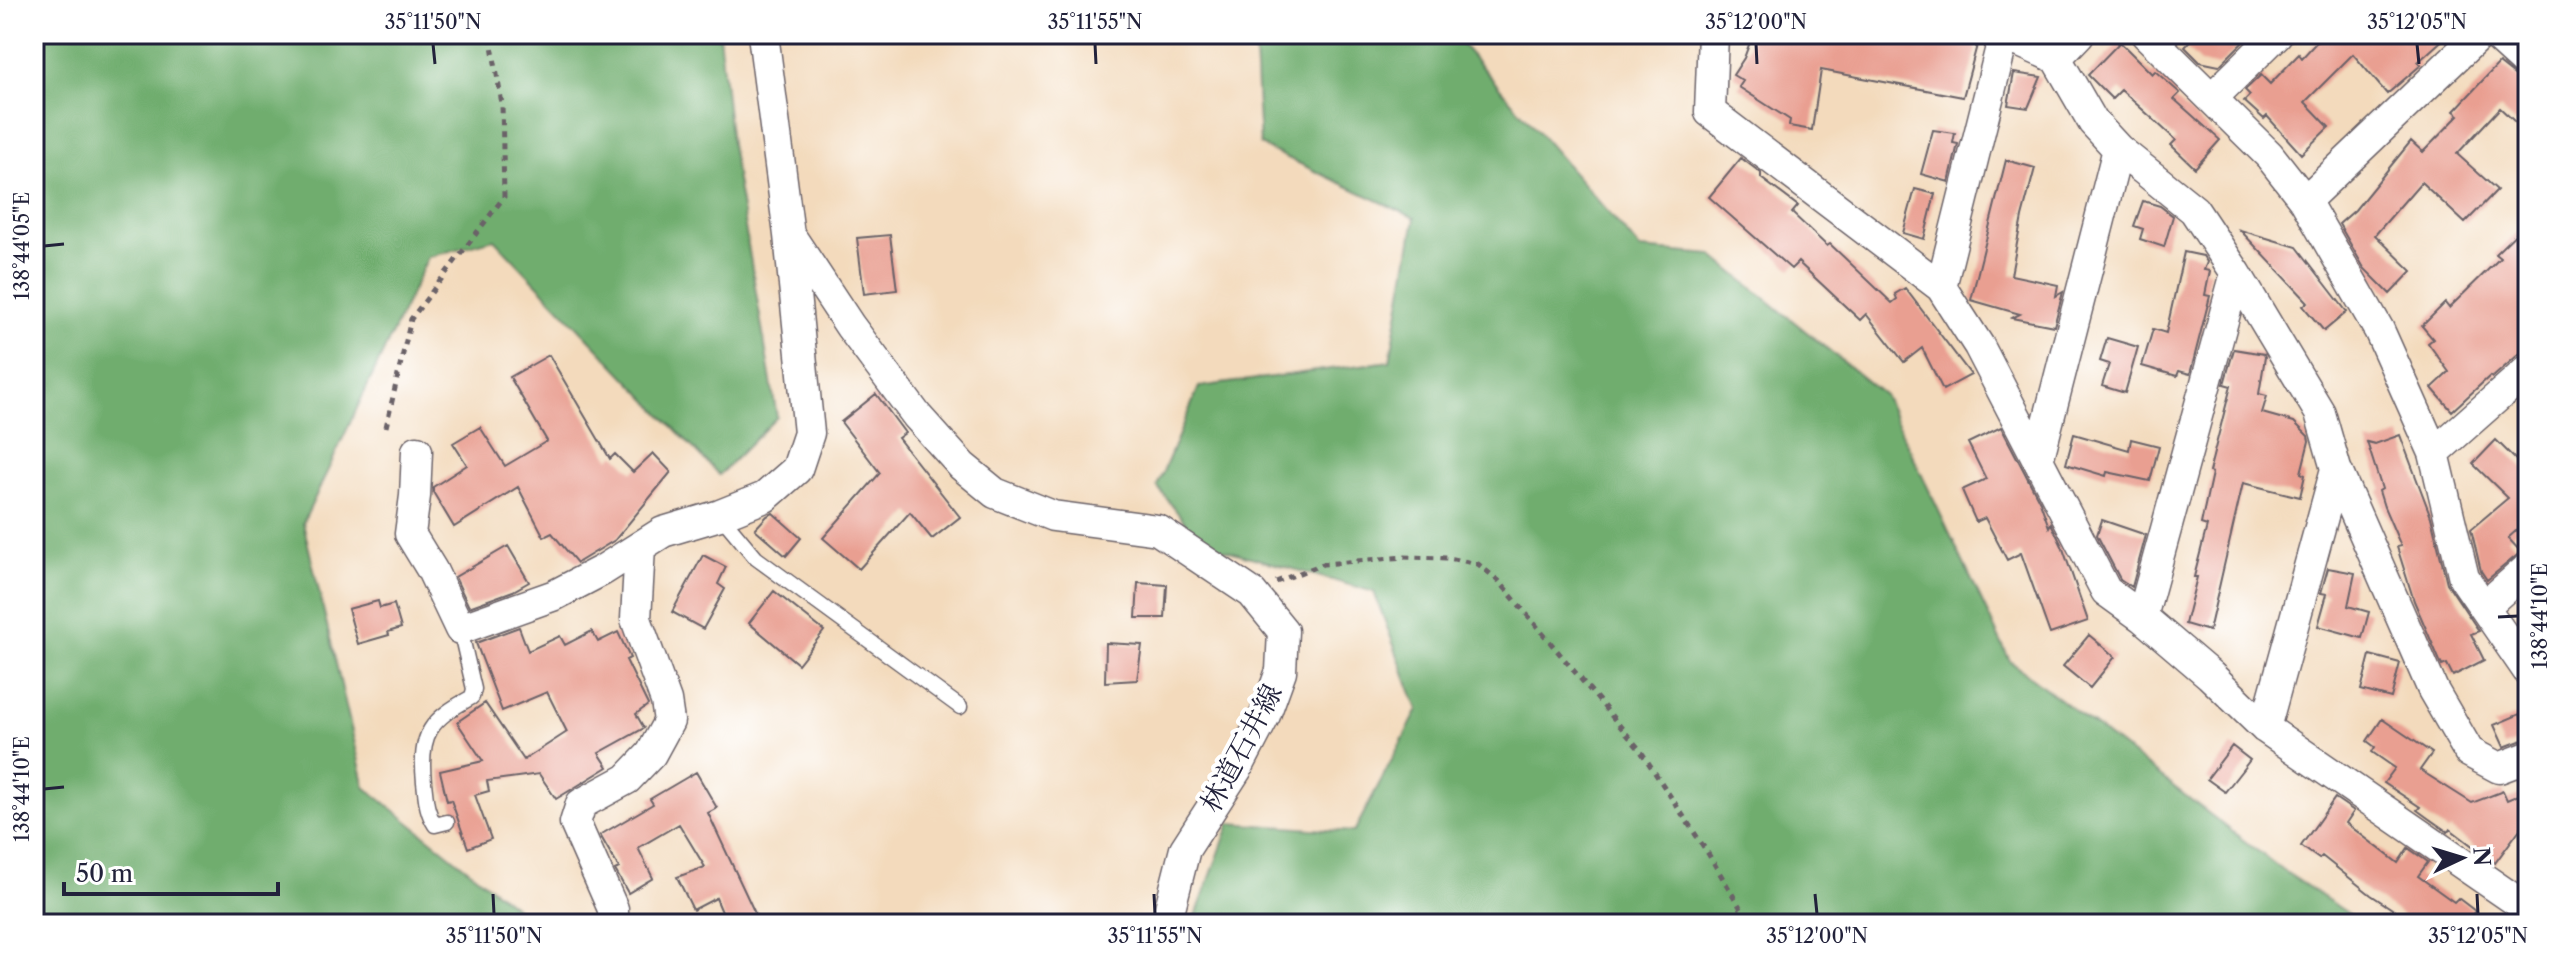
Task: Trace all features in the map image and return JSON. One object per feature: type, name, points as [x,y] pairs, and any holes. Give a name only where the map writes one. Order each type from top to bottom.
[{"type":"street","points":[[417,451],[410,534],[432,570],[460,629],[555,595],[603,570],[663,532],[720,515],[765,497],[797,469],[809,433],[789,235],[763,34]]},
{"type":"street","points":[[1713,34],[1710,112],[1941,287],[1979,346],[2106,591],[2210,675],[2265,728],[2528,909]]},
{"type":"street","points":[[1941,287],[2003,34],[2056,58],[2093,122],[2118,149],[2194,210],[2236,273],[2320,413],[2336,469],[2433,690],[2469,752],[2499,768],[2528,757]]},
{"type":"street","points":[[2056,58],[2079,34]]},
{"type":"street","points":[[2146,34],[2269,155],[2305,201],[2379,330],[2434,453],[2464,578],[2528,671]]},
{"type":"street","points":[[2212,98],[2277,34]]},
{"type":"street","points":[[2305,201],[2480,34]]},
{"type":"street","points":[[2494,34],[2528,65]]},
{"type":"street","points":[[2039,457],[2118,149]]},
{"type":"street","name":"林道石井線","points":[[789,235],[850,326],[917,416],[962,466],[995,493],[1053,516],[1158,530],[1252,593],[1283,631],[1281,671],[1265,715],[1238,767],[1185,849],[1166,924]]},
{"type":"street","points":[[2142,617],[2236,273]]},
{"type":"street","points":[[2434,453],[2528,370]]},
{"type":"street","points":[[2265,728],[2336,469]]},
{"type":"street","points":[[613,924],[613,909],[575,823],[581,804],[627,779],[651,754],[669,721],[666,701],[636,619],[640,547]]},
{"type":"street","points":[[2484,607],[2528,568]]},
{"type":"lane","points":[[720,515],[756,558],[960,707]]},
{"type":"lane","points":[[447,822],[435,825],[427,813],[422,763],[426,735],[446,711],[472,697],[474,689],[460,629]]},
{"type":"path","points":[[386,427],[411,319],[504,197],[502,104],[490,34]]},
{"type":"path","points":[[1252,593],[1323,564],[1404,557],[1449,558],[1478,564],[1499,581],[1640,750],[1750,924]]},
{"type":"green space","points":[[34,34],[719,34],[731,144],[777,417],[719,475],[494,239],[428,257],[303,523],[365,787],[536,924],[34,924]]},
{"type":"green space","points":[[1254,34],[1453,34],[1640,249],[1712,255],[1884,395],[2010,661],[2281,869],[2364,924],[1193,924],[1230,823],[1354,832],[1418,710],[1374,592],[1201,543],[1157,486],[1199,387],[1390,361],[1415,218],[1260,145]]},
{"type":"building","points":[[1753,34],[1838,34],[1875,41],[1878,34],[1980,34],[1963,97],[1821,70],[1812,130],[1789,126],[1790,120],[1739,87],[1743,81],[1733,75],[1744,58]]},
{"type":"building","points":[[2197,34],[2251,34],[2219,66],[2200,62],[2185,47]]},
{"type":"building","points":[[2324,34],[2449,34],[2418,62],[2421,65],[2387,94],[2353,54],[2305,102],[2329,127],[2301,154],[2267,116],[2264,119],[2244,101],[2250,95],[2245,90],[2261,75],[2270,84],[2299,54],[2302,58]]},
{"type":"building","points":[[2120,42],[2152,74],[2155,71],[2180,93],[2174,99],[2220,140],[2195,168],[2171,145],[2176,140],[2121,90],[2112,99],[2088,75]]},
{"type":"building","points":[[2499,63],[2528,86],[2528,134],[2500,108],[2457,154],[2497,190],[2465,223],[2421,182],[2375,235],[2412,271],[2390,294],[2364,268],[2339,224],[2355,210],[2411,141],[2423,152],[2459,115],[2454,111]]},
{"type":"building","points":[[2014,73],[2041,77],[2028,108],[2008,105]]},
{"type":"building","points":[[1933,130],[1955,133],[1953,143],[1958,144],[1949,182],[1921,174]]},
{"type":"building","points":[[1741,158],[1761,173],[1761,178],[1798,206],[1792,213],[1892,303],[1897,299],[1895,294],[1905,288],[1971,375],[1943,390],[1922,348],[1904,362],[1866,314],[1860,320],[1798,262],[1791,269],[1709,197]]},
{"type":"building","points":[[2006,160],[2035,168],[2011,275],[2058,285],[2056,296],[2063,292],[2054,326],[2012,318],[2020,314],[1971,300]]},
{"type":"building","points":[[1915,189],[1935,194],[1924,239],[1903,233]]},
{"type":"building","points":[[2143,201],[2160,206],[2173,216],[2164,247],[2140,239],[2143,229],[2134,226]]},
{"type":"building","points":[[2528,222],[2528,346],[2452,411],[2432,388],[2449,372],[2428,343],[2433,339],[2422,326],[2445,303],[2449,308],[2500,258],[2495,254]]},
{"type":"building","points":[[2240,230],[2297,247],[2347,312],[2324,331],[2303,306],[2308,302]]},
{"type":"building","points":[[890,235],[897,290],[864,294],[857,238]]},
{"type":"building","points":[[2184,252],[2203,256],[2207,262],[2204,270],[2210,271],[2205,295],[2210,296],[2190,374],[2179,371],[2177,376],[2142,366],[2153,329],[2166,333]]},
{"type":"building","points":[[2107,338],[2138,347],[2125,393],[2102,386],[2109,364],[2100,361]]},
{"type":"building","points":[[2234,349],[2264,354],[2259,394],[2267,396],[2262,413],[2294,422],[2309,441],[2301,473],[2305,475],[2300,497],[2243,483],[2209,631],[2185,624],[2207,526],[2201,524],[2212,473],[2209,472],[2231,386],[2224,384]]},
{"type":"building","points":[[549,355],[610,459],[615,454],[633,472],[653,453],[671,472],[615,540],[577,563],[552,533],[544,537],[518,487],[454,527],[433,492],[433,487],[467,465],[453,443],[480,427],[505,466],[547,441],[510,377]]},
{"type":"building","points":[[876,394],[905,433],[898,438],[960,517],[932,539],[910,512],[859,569],[823,538],[880,473],[841,422]]},
{"type":"building","points":[[2001,427],[2040,502],[2049,527],[2051,523],[2062,546],[2088,621],[2050,634],[2021,553],[2007,560],[1985,518],[1976,522],[1962,490],[1986,479],[1968,443]]},
{"type":"building","points":[[2074,434],[2129,450],[2131,439],[2159,446],[2150,481],[2107,472],[2106,476],[2066,464]]},
{"type":"building","points":[[2400,435],[2431,517],[2447,583],[2479,631],[2471,634],[2484,660],[2453,676],[2447,664],[2442,666],[2414,601],[2397,547],[2401,546],[2384,507],[2379,491],[2382,489],[2367,442],[2375,444]]},
{"type":"building","points":[[2496,440],[2528,472],[2528,520],[2508,538],[2521,552],[2487,580],[2481,571],[2471,529],[2508,498],[2473,464]]},
{"type":"building","points":[[773,513],[801,538],[786,556],[755,529]]},
{"type":"building","points":[[2102,520],[2146,535],[2132,587],[2120,579],[2097,535]]},
{"type":"building","points":[[508,546],[529,582],[469,607],[455,577]]},
{"type":"building","points":[[703,555],[726,567],[718,584],[725,589],[703,629],[672,612]]},
{"type":"building","points":[[2328,568],[2355,573],[2348,606],[2369,612],[2362,638],[2318,626],[2327,594],[2321,593]]},
{"type":"building","points":[[1138,583],[1167,585],[1165,618],[1136,618]]},
{"type":"building","points":[[774,591],[824,631],[798,664],[749,623]]},
{"type":"building","points":[[378,601],[380,608],[394,604],[401,628],[358,644],[348,609]]},
{"type":"building","points":[[519,627],[528,651],[560,636],[565,645],[592,631],[598,642],[618,632],[630,658],[626,660],[648,705],[636,714],[644,728],[599,753],[608,767],[556,799],[539,774],[487,781],[489,791],[475,795],[491,839],[468,848],[451,800],[447,801],[440,771],[483,761],[457,722],[485,703],[524,760],[567,732],[547,692],[502,711],[476,643]]},
{"type":"building","points":[[2089,635],[2115,657],[2090,688],[2063,666]]},
{"type":"building","points":[[1106,643],[1142,645],[1137,680],[1105,682]]},
{"type":"building","points":[[2370,655],[2400,663],[2391,698],[2361,690]]},
{"type":"building","points":[[2520,714],[2528,738],[2504,747],[2494,725]]},
{"type":"building","points":[[2382,719],[2432,753],[2420,770],[2472,803],[2503,791],[2507,800],[2528,791],[2528,818],[2495,863],[2450,829],[2448,832],[2428,818],[2417,810],[2420,807],[2384,783],[2395,768],[2372,752],[2375,747],[2367,741]]},
{"type":"building","points":[[2232,746],[2250,760],[2225,792],[2207,779]]},
{"type":"building","points":[[696,772],[717,808],[708,813],[760,924],[727,924],[716,898],[693,910],[677,877],[705,867],[679,824],[638,848],[653,878],[628,893],[615,870],[619,868],[600,835],[653,804],[650,799]]},
{"type":"building","points":[[2335,798],[2354,811],[2346,823],[2398,863],[2408,848],[2428,862],[2418,876],[2454,902],[2458,898],[2475,911],[2472,915],[2485,924],[2415,924],[2371,895],[2322,856],[2319,859],[2301,846]]}]
